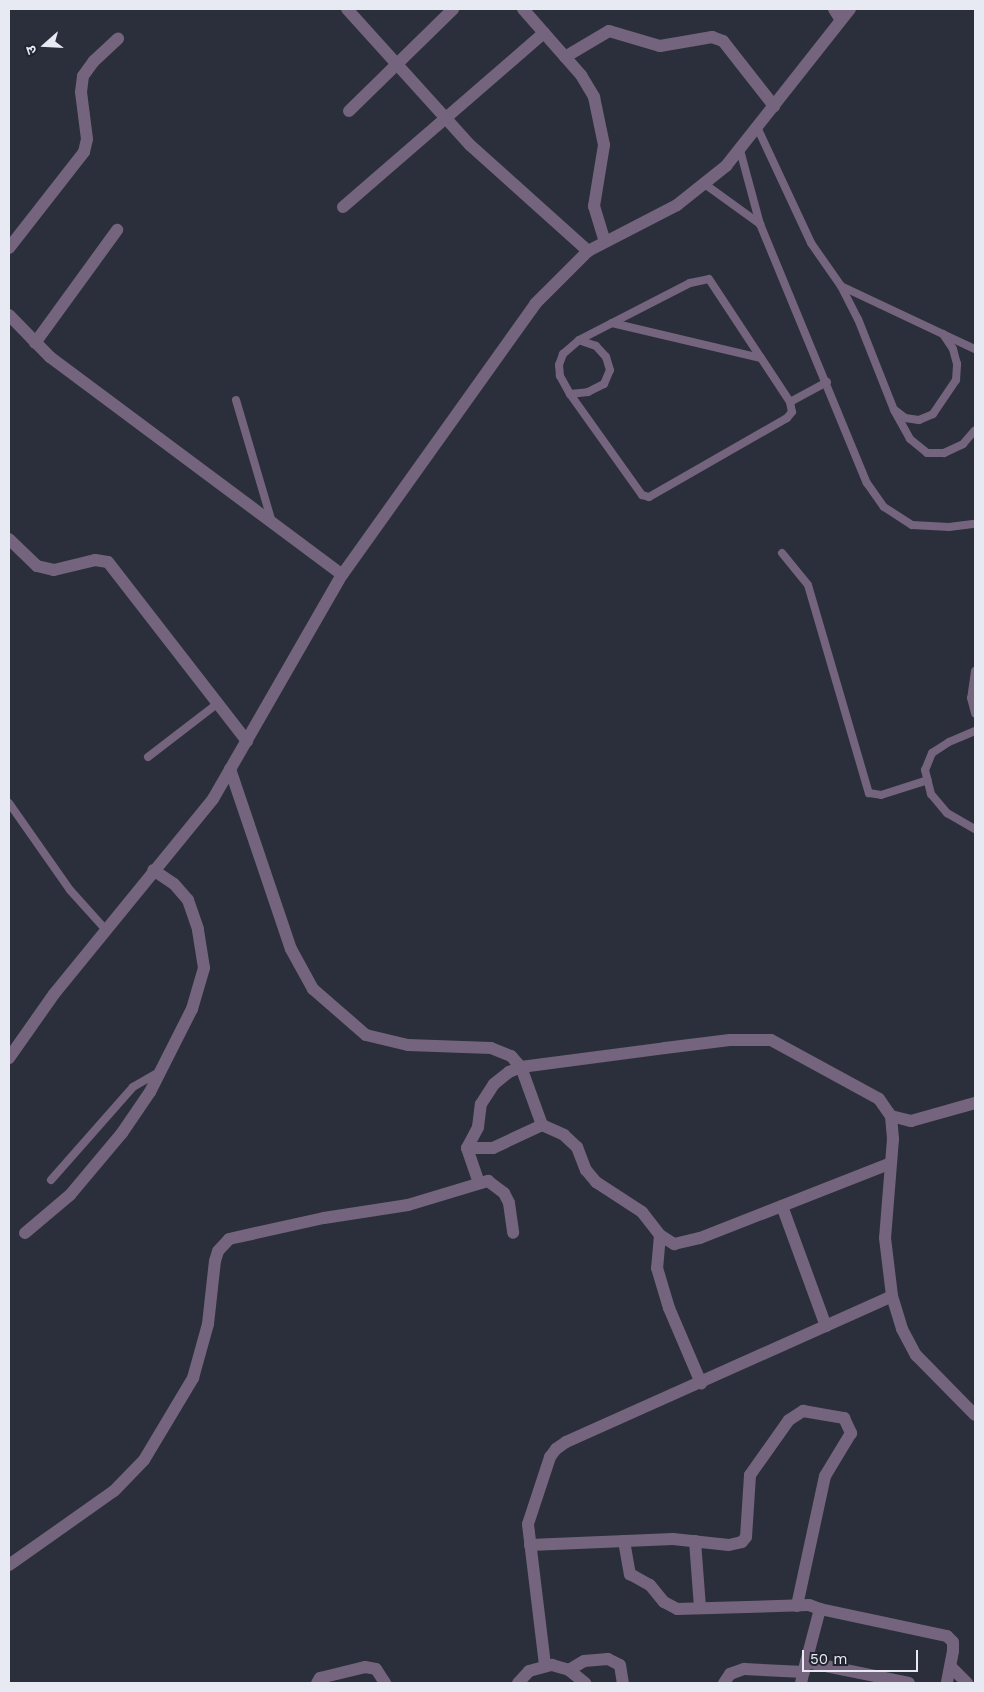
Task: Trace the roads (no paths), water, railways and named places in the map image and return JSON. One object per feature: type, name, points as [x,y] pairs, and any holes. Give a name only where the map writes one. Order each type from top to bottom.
[{"type":"street","points":[[347,9],[470,145],[588,252]]},
{"type":"street","points":[[349,111],[453,9]]},
{"type":"street","points":[[524,9],[588,85],[603,133],[603,158],[594,206],[605,241]]},
{"type":"street","points":[[9,1058],[54,994],[153,870],[213,799],[342,575],[535,304],[588,252],[605,241],[677,205],[706,185],[740,150],[774,106],[838,14],[850,9]]},
{"type":"street","points":[[565,57],[609,31],[660,46],[712,37],[723,41],[774,106]]},
{"type":"street","points":[[343,207],[444,117],[544,32]]},
{"type":"street","points":[[9,248],[84,152],[87,139],[81,92],[83,76],[94,61],[118,39]]},
{"type":"street","points":[[35,343],[117,230]]},
{"type":"street","points":[[9,315],[35,343],[342,575]]},
{"type":"street","points":[[9,539],[37,566],[54,570],[94,560],[108,562],[247,741]]},
{"type":"street","points":[[230,769],[291,949],[313,990],[366,1035],[423,1047],[502,1050],[521,1067],[542,1125],[564,1135],[577,1147],[586,1170],[596,1182],[642,1212],[660,1235],[674,1244],[700,1238],[889,1164]]},
{"type":"street","points":[[26,1233],[86,1178],[122,1134],[150,1092],[192,1008],[204,968],[198,929],[188,900],[174,884],[153,870]]},
{"type":"street","points":[[479,1183],[468,1148],[478,1127],[481,1104],[494,1084],[521,1067],[730,1040],[771,1040],[879,1099],[890,1116],[893,1139],[889,1164],[885,1238],[892,1296],[902,1330],[916,1354],[975,1415]]},
{"type":"street","points":[[890,1116],[911,1120],[975,1103]]},
{"type":"street","points":[[468,1148],[493,1148],[542,1125]]},
{"type":"street","points":[[9,1565],[114,1491],[134,1471],[158,1438],[193,1378],[208,1324],[215,1261],[218,1251],[229,1239],[324,1218],[408,1205],[488,1180],[504,1193],[509,1203],[513,1233]]},
{"type":"street","points":[[782,1206],[826,1326]]},
{"type":"street","points":[[660,1235],[660,1276],[669,1308],[701,1383]]},
{"type":"street","points":[[545,1665],[530,1545],[530,1512],[556,1449],[566,1442],[892,1296]]},
{"type":"street","points":[[530,1545],[624,1541],[742,1542],[746,1537],[750,1475],[795,1413],[810,1411],[844,1418],[851,1433],[825,1476],[797,1606]]},
{"type":"street","points":[[624,1541],[628,1568],[635,1579],[650,1585],[670,1606],[700,1608],[797,1606],[940,1632],[953,1642],[951,1667],[947,1683]]},
{"type":"street","points":[[695,1541],[700,1608]]},
{"type":"street","points":[[804,1672],[820,1609]]},
{"type":"street","points":[[568,1670],[584,1661],[608,1659],[620,1665],[623,1683]]},
{"type":"street","points":[[518,1683],[523,1675],[545,1665],[568,1670],[585,1683]]},
{"type":"street","points":[[317,1683],[320,1678],[365,1667],[376,1669],[385,1683]]},
{"type":"street","points":[[951,1667],[967,1683]]},
{"type":"street","points":[[724,1683],[730,1674],[744,1669],[804,1672],[910,1683]]},
{"type":"lane","points":[[757,127],[811,243],[841,286],[858,319],[894,410],[910,439],[927,452],[944,453],[963,444],[975,430]]},
{"type":"lane","points":[[740,150],[760,224],[867,483],[884,507],[912,525],[950,527],[975,524]]},
{"type":"lane","points":[[706,185],[760,224]]},
{"type":"lane","points":[[709,279],[715,283],[760,358],[790,402],[792,412],[787,418],[649,497],[642,495],[570,394],[560,376],[559,365],[563,354],[579,340],[612,323],[690,282],[709,279]]},
{"type":"lane","points":[[841,286],[975,349]]},
{"type":"lane","points":[[612,323],[760,358]]},
{"type":"lane","points":[[894,410],[905,418],[919,420],[933,414],[956,380],[957,364],[953,349],[943,334]]},
{"type":"lane","points":[[570,394],[588,392],[604,384],[610,370],[606,357],[596,346],[579,340]]},
{"type":"lane","points":[[790,402],[826,382]]},
{"type":"lane","points":[[236,400],[273,524]]},
{"type":"lane","points":[[782,553],[808,585],[869,794],[881,795],[928,780]]},
{"type":"lane","points":[[975,670],[971,698],[975,713]]},
{"type":"lane","points":[[148,757],[218,703]]},
{"type":"lane","points":[[975,731],[949,742],[932,753],[925,770],[931,794],[947,814],[975,829]]},
{"type":"lane","points":[[9,803],[70,890],[106,930]]},
{"type":"lane","points":[[51,1180],[133,1086],[159,1072]]}]
